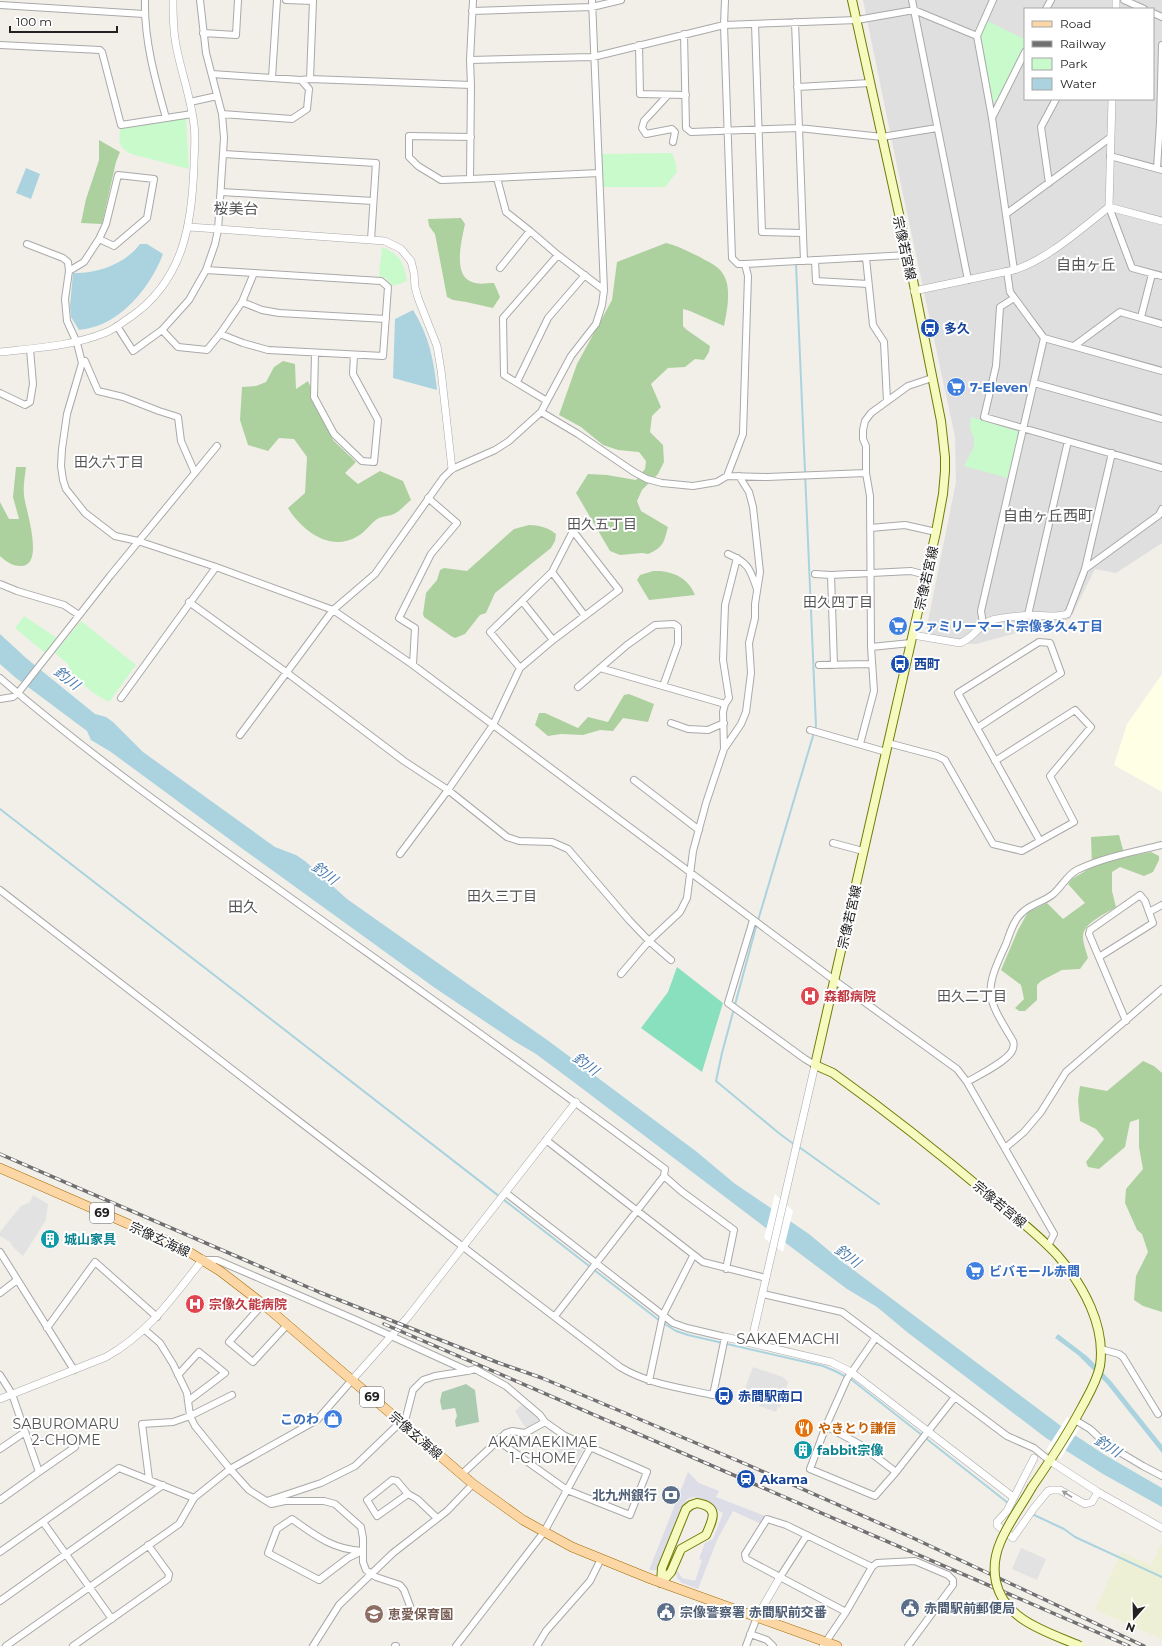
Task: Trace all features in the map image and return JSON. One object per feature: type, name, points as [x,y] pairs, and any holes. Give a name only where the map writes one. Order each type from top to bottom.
[{"type":"main road","name":"宗像若宮線","points":[[852,0],[908,256],[941,420],[946,456],[943,494],[936,532],[815,1065],[833,1073],[932,1147],[1048,1246],[1058,1257],[1085,1296],[1093,1313],[1099,1331],[1101,1349],[1100,1366],[1093,1386],[1074,1421],[1032,1487],[1000,1542],[995,1556],[994,1566],[1000,1595],[1011,1610],[1020,1618],[1036,1627],[1080,1646]]},
{"type":"main road","name":"宗像玄海線","points":[[0,1168],[181,1247],[230,1278],[263,1304],[473,1484],[524,1520],[544,1532],[572,1547],[699,1598],[757,1617],[824,1644],[837,1646]]},
{"type":"main road","points":[[696,1503],[706,1506],[712,1510],[714,1516],[706,1535],[681,1548],[671,1572],[661,1583],[662,1568],[686,1509],[696,1503]]},
{"type":"street","points":[[1,0],[0,5],[144,14]]},
{"type":"street","points":[[144,0],[144,14],[148,45],[166,118]]},
{"type":"street","points":[[0,352],[77,343],[109,332],[144,306],[166,281],[176,265],[189,227],[193,181],[194,127],[190,102],[176,45],[172,0]]},
{"type":"street","points":[[117,326],[133,351],[162,330],[189,300],[206,270],[215,244],[218,230],[224,154],[222,114],[203,33],[200,0]]},
{"type":"street","points":[[203,33],[236,35],[238,0]]},
{"type":"street","points":[[272,78],[277,0]]},
{"type":"street","points":[[286,0],[313,1],[310,79]]},
{"type":"street","points":[[470,179],[470,60],[473,0]]},
{"type":"street","points":[[472,11],[621,0]]},
{"type":"street","points":[[725,0],[724,25],[732,258],[738,264],[745,264],[908,256]]},
{"type":"street","points":[[912,0],[968,280]]},
{"type":"street","points":[[993,0],[977,36],[992,118],[1006,214],[1011,271],[1010,292],[1044,338],[1162,371]]},
{"type":"street","points":[[1124,0],[1142,8]]},
{"type":"street","points":[[240,735],[333,610],[375,574],[443,478],[452,469],[495,450],[509,440],[541,412],[571,356],[596,324],[602,305],[604,290],[593,56],[592,3]]},
{"type":"street","points":[[470,60],[593,56],[724,25],[857,20],[914,10],[977,36]]},
{"type":"street","points":[[795,22],[804,261]]},
{"type":"street","points":[[755,24],[762,232],[802,233]]},
{"type":"street","points":[[684,34],[686,128],[691,132],[799,128],[882,137],[938,128]]},
{"type":"street","points":[[0,45],[100,50],[102,52],[121,125],[192,114]]},
{"type":"street","points":[[1110,156],[1160,169],[1162,45]]},
{"type":"street","points":[[639,46],[640,94],[686,95]]},
{"type":"street","points":[[992,118],[1024,54]]},
{"type":"street","points":[[212,74],[300,80],[310,79],[471,85]]},
{"type":"street","points":[[222,114],[292,119],[307,109],[309,89],[300,80]]},
{"type":"street","points":[[797,87],[870,84]]},
{"type":"street","points":[[668,95],[644,121],[642,128],[646,134],[672,129],[674,132],[673,142]]},
{"type":"street","points":[[190,102],[218,96]]},
{"type":"street","points":[[1050,183],[1041,127],[1055,100]]},
{"type":"street","points":[[1112,100],[1109,207],[1132,268],[1162,276]]},
{"type":"street","points":[[471,137],[409,136],[409,157],[418,166],[441,180],[599,173]]},
{"type":"street","points":[[1006,214],[1111,137]]},
{"type":"street","points":[[224,154],[376,163],[371,240]]},
{"type":"street","points":[[69,271],[84,262],[99,238],[106,224],[118,175],[154,179],[147,218],[114,246],[99,238]]},
{"type":"street","points":[[497,178],[506,212],[558,255],[604,290]]},
{"type":"street","points":[[221,192],[373,201]]},
{"type":"street","points":[[914,290],[1011,271],[1036,262],[1109,207]]},
{"type":"street","points":[[1109,207],[1162,221]]},
{"type":"street","points":[[189,227],[385,241],[397,246],[408,256],[412,266],[418,298],[433,334],[439,357],[452,469]]},
{"type":"street","points":[[500,268],[530,231]]},
{"type":"street","points":[[27,244],[63,258],[68,262],[69,271],[65,299],[67,314],[82,363],[67,414],[62,449],[63,480],[66,489],[85,513],[115,536],[138,541],[216,567],[333,610],[494,725],[753,920],[957,1069],[967,1082],[1054,1234],[1048,1246]]},
{"type":"street","points":[[547,401],[504,375],[502,318],[558,255]]},
{"type":"street","points":[[866,258],[873,325],[884,342],[887,401]]},
{"type":"street","points":[[815,260],[816,281],[868,284]]},
{"type":"street","points":[[727,476],[743,434],[748,284],[745,264]]},
{"type":"street","points":[[206,270],[381,281],[388,287],[383,356],[268,350],[243,343],[220,334]]},
{"type":"street","points":[[162,330],[178,347],[206,350],[220,334],[242,302],[254,273]]},
{"type":"street","points":[[1141,317],[1152,274]]},
{"type":"street","points":[[517,382],[548,318],[585,276]]},
{"type":"street","points":[[1014,298],[1000,307],[996,366],[984,417],[1162,468]]},
{"type":"street","points":[[242,302],[262,310],[279,313],[386,319]]},
{"type":"street","points":[[1074,346],[1120,312],[1162,324]]},
{"type":"street","points":[[983,624],[981,612],[1044,338]]},
{"type":"street","points":[[0,393],[25,405],[30,402],[33,384],[30,348]]},
{"type":"street","points":[[315,353],[314,397],[334,434],[362,461],[374,462],[378,420],[352,374],[354,355]]},
{"type":"street","points":[[82,363],[85,361],[98,391],[123,397],[178,417],[181,441],[194,473]]},
{"type":"street","points":[[860,744],[874,691],[871,647],[870,496],[866,473],[866,446],[863,439],[863,430],[871,413],[908,386],[932,378]]},
{"type":"street","points":[[1034,383],[1162,418]]},
{"type":"street","points":[[541,412],[647,479],[693,486],[717,482],[727,476],[866,473]]},
{"type":"street","points":[[1028,615],[1068,441]]},
{"type":"street","points":[[0,699],[13,697],[19,692],[138,541],[218,446]]},
{"type":"street","points":[[913,635],[960,643],[970,638],[983,624],[992,620],[1028,615],[1067,614],[1085,569],[1112,453]]},
{"type":"street","points":[[620,974],[649,941],[680,912],[687,898],[693,851],[724,750],[741,724],[746,712],[751,673],[750,643],[755,618],[755,604],[760,572],[753,507],[749,492],[739,476]]},
{"type":"street","points":[[412,665],[415,628],[399,618],[431,554],[457,523],[428,498]]},
{"type":"street","points":[[1085,569],[1159,515],[1162,509]]},
{"type":"street","points":[[870,528],[905,525],[936,532]]},
{"type":"street","points":[[400,854],[494,725],[520,668],[553,640],[619,590],[573,531],[552,572],[490,632],[520,668]]},
{"type":"street","points":[[728,554],[745,563],[752,574],[758,591]]},
{"type":"street","points":[[724,750],[723,712],[725,704],[729,698],[724,660],[725,605],[737,558]]},
{"type":"street","points":[[121,698],[216,567]]},
{"type":"street","points":[[552,572],[585,616]]},
{"type":"street","points":[[815,574],[831,575],[911,572],[926,575]]},
{"type":"street","points":[[831,575],[834,665]]},
{"type":"street","points":[[0,584],[17,591],[64,605],[79,615]]},
{"type":"street","points":[[522,601],[553,640]]},
{"type":"street","points":[[190,602],[404,761],[448,790],[507,837],[519,842],[552,842],[568,849],[606,895],[649,941],[671,960]]},
{"type":"street","points":[[578,687],[655,625],[674,624],[678,627],[678,644],[663,686]]},
{"type":"street","points":[[976,728],[1061,673],[1050,644],[1039,642],[958,693],[976,728],[1040,841]]},
{"type":"street","points":[[871,647],[911,643]]},
{"type":"street","points":[[820,665],[872,664]]},
{"type":"street","points":[[600,668],[725,704]]},
{"type":"street","points":[[0,678],[89,750],[208,839],[576,1102],[665,1169],[664,1176],[555,1316]]},
{"type":"street","points":[[888,743],[937,756],[945,760],[993,844],[1022,851],[1074,822],[1050,776],[1091,727],[1076,710],[995,761]]},
{"type":"street","points":[[671,723],[688,729],[708,730],[724,723]]},
{"type":"street","points":[[810,730],[886,752]]},
{"type":"street","points":[[634,780],[699,830]]},
{"type":"street","points":[[833,843],[864,851]]},
{"type":"street","points":[[967,1082],[1004,1059],[1012,1052],[1014,1047],[1013,1041],[992,1003],[990,982],[1019,916],[1024,910],[1047,899],[1056,892],[1067,876],[1077,870],[1102,860],[1162,845]]},
{"type":"street","points":[[0,890],[620,1367],[649,1381],[713,1395],[724,1337]]},
{"type":"street","points":[[1099,957],[1154,923],[1145,901],[1140,895],[1090,930],[1089,934],[1126,1021]]},
{"type":"street","points":[[1149,912],[1162,905]]},
{"type":"street","points":[[751,1343],[815,1065],[728,1003],[753,920]]},
{"type":"street","points":[[1005,1148],[1024,1132],[1041,1112],[1066,1072],[1162,989]]},
{"type":"street","points":[[6,1646],[179,1524],[194,1498],[230,1469],[317,1420],[391,1337],[506,1193],[576,1102]]},
{"type":"street","points":[[546,1140],[693,1256],[703,1262],[726,1269],[766,1278]]},
{"type":"street","points":[[664,1176],[681,1191],[734,1230],[726,1269]]},
{"type":"street","points":[[506,1193],[673,1323],[687,1328],[831,1362],[851,1372],[1013,1497]]},
{"type":"street","points":[[0,1252],[74,1370]]},
{"type":"street","points":[[649,1381],[662,1315],[693,1256]]},
{"type":"street","points":[[0,1399],[74,1370],[118,1350],[145,1330],[203,1260],[217,1260],[356,1320],[468,1371]]},
{"type":"street","points":[[47,1328],[95,1262],[157,1317]]},
{"type":"street","points":[[0,1293],[17,1280]]},
{"type":"street","points":[[763,1294],[842,1312],[1007,1436],[1052,1457],[1098,1492],[1162,1528]]},
{"type":"street","points":[[263,1304],[229,1342],[253,1362],[287,1325]]},
{"type":"street","points":[[145,1330],[160,1343],[178,1375],[187,1393],[190,1416],[195,1426],[249,1490],[271,1504],[285,1501],[324,1501],[335,1504],[361,1528],[363,1538],[362,1551],[366,1570],[370,1574],[382,1580],[400,1585],[404,1590],[410,1606]]},
{"type":"street","points":[[876,1337],[851,1372],[826,1426],[810,1469],[875,1496],[896,1472],[955,1397]]},
{"type":"street","points":[[1101,1349],[1119,1354],[1122,1357],[1158,1414]]},
{"type":"street","points":[[178,1375],[199,1352],[225,1373],[188,1401]]},
{"type":"street","points":[[267,1501],[321,1483],[355,1466],[406,1417],[413,1390],[423,1380],[435,1376],[475,1369],[506,1386],[540,1415],[545,1422],[565,1436],[647,1472],[630,1515],[567,1490],[497,1440]]},
{"type":"street","points":[[0,1375],[12,1394],[39,1472]]},
{"type":"street","points":[[149,1480],[142,1424],[173,1422],[190,1416],[232,1395]]},
{"type":"street","points":[[1074,1421],[1090,1429],[1106,1444],[1162,1476]]},
{"type":"street","points":[[462,1474],[506,1433],[512,1431],[525,1433],[545,1422]]},
{"type":"street","points":[[826,1426],[859,1444],[896,1472]]},
{"type":"street","points":[[0,1449],[26,1432]]},
{"type":"street","points":[[0,1500],[75,1447]]},
{"type":"street","points":[[456,1646],[544,1532],[590,1448]]},
{"type":"street","points":[[1034,1458],[1007,1511],[996,1522],[997,1525],[1013,1538],[1034,1508],[1048,1492],[1052,1490],[1060,1490],[1085,1504],[1092,1502],[1098,1492]]},
{"type":"street","points":[[0,1552],[119,1468],[194,1498]]},
{"type":"street","points":[[408,1494],[377,1516],[366,1500],[392,1480],[397,1482],[408,1494],[416,1499],[437,1518]]},
{"type":"street","points":[[313,1646],[339,1605],[393,1553],[447,1511],[473,1484]]},
{"type":"street","points":[[0,1601],[163,1485]]},
{"type":"street","points":[[292,1519],[322,1541],[347,1550],[362,1551],[351,1556],[318,1580],[268,1553],[277,1529],[292,1519]]},
{"type":"street","points":[[846,1612],[746,1559],[745,1554],[767,1519],[786,1525],[808,1535],[872,1567]]},
{"type":"street","points":[[43,1522],[112,1619]]},
{"type":"street","points":[[746,1646],[757,1617],[780,1577],[808,1535]]},
{"type":"street","points":[[73,1646],[168,1579],[169,1574],[148,1545]]},
{"type":"street","points":[[537,1646],[546,1630],[590,1581],[602,1559]]},
{"type":"street","points":[[824,1644],[846,1612],[872,1567],[877,1563],[915,1561],[948,1575],[953,1580],[953,1586],[908,1646]]},
{"type":"street","points":[[750,1634],[767,1640],[773,1646]]},
{"type":"shaded area","points":[[863,0],[1162,0],[1162,543],[1116,573],[1095,569],[1070,619],[976,644],[924,641],[956,482],[955,437]]},
{"type":"shaded area","points":[[1162,674],[1162,792],[1114,765],[1127,724]]},
{"type":"shaded area","points":[[33,1195],[48,1204],[46,1220],[23,1256],[13,1247],[10,1242],[0,1236],[0,1232],[21,1206],[30,1202]]},
{"type":"shaded area","points":[[753,1367],[783,1377],[788,1382],[780,1408],[778,1407],[776,1412],[759,1406],[761,1400],[757,1398],[754,1405],[745,1401],[747,1394],[740,1392],[745,1388]]},
{"type":"shaded area","points":[[466,1384],[475,1390],[479,1422],[456,1427],[455,1421],[457,1416],[455,1408],[442,1410],[440,1401],[442,1392]]},
{"type":"shaded area","points":[[523,1404],[539,1420],[528,1427],[525,1427],[515,1411]]},
{"type":"shaded area","points":[[564,1441],[582,1449],[582,1452],[573,1467],[554,1455]]},
{"type":"shaded area","points":[[688,1472],[699,1483],[719,1491],[716,1497],[765,1516],[761,1524],[733,1511],[717,1540],[698,1589],[682,1583],[677,1578],[676,1570],[682,1578],[695,1581],[702,1560],[699,1559],[705,1543],[713,1539],[723,1513],[715,1509],[710,1503],[694,1497],[687,1499],[663,1562],[657,1570],[649,1570]]},
{"type":"shaded area","points":[[1162,1542],[1162,1639],[1095,1610],[1121,1552],[1151,1565]]},
{"type":"shaded area","points":[[1021,1548],[1046,1559],[1037,1580],[1012,1569]]},
{"type":"green space","points":[[987,21],[1024,39],[1024,49],[996,103],[992,100],[981,35]]},
{"type":"green space","points":[[186,118],[189,169],[131,154],[120,144],[120,129]]},
{"type":"green space","points":[[99,140],[120,152],[116,162],[102,224],[81,223],[86,199],[99,160]]},
{"type":"green space","points":[[672,153],[677,172],[665,187],[603,187],[601,154]]},
{"type":"green space","points":[[461,218],[465,224],[460,256],[462,272],[466,278],[472,282],[480,284],[494,283],[500,297],[493,308],[453,300],[447,297],[435,234],[429,226],[428,219]]},
{"type":"green space","points":[[666,243],[698,256],[721,271],[726,279],[728,292],[726,313],[724,326],[683,309],[683,326],[710,346],[709,352],[704,360],[695,359],[685,367],[668,368],[651,384],[661,407],[652,416],[650,432],[663,445],[664,462],[658,474],[642,490],[637,501],[641,511],[668,527],[662,544],[657,549],[648,554],[642,553],[620,555],[610,551],[576,493],[588,474],[607,475],[636,480],[645,469],[646,461],[639,452],[618,450],[603,445],[581,427],[559,415],[577,364],[612,300],[617,262]]},
{"type":"green space","points":[[382,247],[397,256],[403,264],[407,281],[393,286],[385,278],[379,276]]},
{"type":"green space","points":[[283,361],[295,364],[296,389],[308,381],[333,440],[356,462],[345,473],[358,484],[380,471],[403,481],[411,500],[396,513],[379,518],[361,534],[348,541],[328,541],[318,537],[301,524],[288,508],[305,493],[307,457],[294,439],[279,438],[268,451],[248,445],[240,420],[242,387],[256,386],[266,382],[274,367]]},
{"type":"green space","points":[[971,417],[1018,431],[1019,433],[1008,478],[964,466],[974,447],[974,439],[970,427]]},
{"type":"green space","points":[[16,467],[26,467],[24,495],[33,546],[32,556],[29,563],[22,566],[16,566],[4,560],[0,556],[0,502],[9,519],[19,519],[13,497]]},
{"type":"green space","points":[[529,525],[544,527],[556,534],[555,541],[551,548],[495,593],[486,613],[480,615],[465,634],[455,638],[424,617],[423,614],[426,593],[437,580],[440,570],[444,568],[467,571],[514,529]]},
{"type":"green space","points":[[653,571],[672,573],[678,576],[688,584],[695,595],[649,600],[637,580],[640,575]]},
{"type":"green space","points":[[24,616],[57,638],[45,653],[15,628]]},
{"type":"green space","points":[[81,621],[136,665],[109,702],[95,694],[68,672],[69,665],[55,653]]},
{"type":"green space","points":[[629,694],[654,704],[648,722],[623,718],[613,731],[600,730],[583,735],[561,734],[548,736],[535,725],[539,713],[545,713],[578,728],[588,717],[608,722],[624,695]]},
{"type":"green space","points":[[1119,835],[1125,857],[1151,852],[1159,856],[1159,860],[1153,872],[1144,876],[1120,867],[1112,872],[1112,891],[1116,907],[1096,919],[1084,931],[1083,936],[1088,958],[1080,969],[1062,970],[1041,981],[1037,985],[1037,1000],[1025,1011],[1019,1011],[1015,1008],[1024,999],[1021,985],[1001,970],[1018,930],[1028,912],[1047,903],[1063,919],[1085,903],[1068,884],[1072,879],[1092,867],[1091,837]]},
{"type":"green space","points":[[677,967],[723,1003],[702,1072],[641,1028],[668,992]]},
{"type":"green space","points":[[1143,1061],[1154,1066],[1162,1073],[1162,1312],[1143,1306],[1134,1300],[1136,1276],[1148,1252],[1142,1234],[1137,1230],[1125,1203],[1126,1189],[1143,1169],[1139,1147],[1139,1119],[1130,1122],[1125,1147],[1099,1169],[1088,1167],[1086,1162],[1104,1139],[1096,1129],[1080,1121],[1078,1100],[1080,1086],[1107,1091]]},
{"type":"water","points":[[26,168],[40,174],[31,199],[16,193]]},
{"type":"water","points":[[140,244],[147,244],[163,254],[152,276],[138,297],[119,314],[108,321],[97,326],[79,330],[71,317],[70,306],[73,273],[101,270],[127,257]]},
{"type":"water","points":[[413,310],[419,319],[430,348],[437,390],[393,378],[395,319]]},
{"type":"water","points":[[0,634],[26,658],[95,714],[106,717],[113,722],[143,752],[275,847],[296,855],[305,861],[347,899],[550,1042],[697,1152],[734,1183],[809,1234],[839,1259],[1061,1426],[1105,1455],[1162,1488],[1162,1507],[1103,1474],[1046,1438],[907,1332],[877,1307],[847,1289],[536,1054],[435,988],[111,752],[91,740],[87,731],[16,678],[0,664]]},
{"type":"water","points":[[1058,1334],[1088,1357],[1111,1381],[1162,1445],[1162,1453],[1107,1384],[1078,1355],[1055,1338]]},
{"type":"pier","points":[[775,1194],[793,1211],[783,1252],[764,1238]]},
{"type":"pier","points":[[1067,1417],[1081,1426],[1060,1459],[1046,1450]]},
{"type":"waterway","points":[[795,1145],[716,1081],[722,1053],[756,927],[816,726],[796,264]]},
{"type":"waterway","points":[[0,809],[660,1321]]},
{"type":"waterway","points":[[799,1147],[879,1204]]},
{"type":"waterway","points":[[663,1323],[676,1331],[688,1335],[823,1366],[835,1371],[852,1380],[1008,1503]]},
{"type":"waterway","points":[[1032,1514],[1064,1529],[1075,1537],[1162,1577]]},
{"type":"railway","points":[[0,1154],[319,1292],[499,1363],[542,1378],[748,1465],[913,1538],[1144,1646]]},
{"type":"railway","points":[[384,1324],[1129,1646]]},
{"type":"place","name":"多久","points":[[930,328]]},
{"type":"place","name":"7-Eleven","points":[[956,387]]},
{"type":"place","name":"ファミリーマート宗像多久4丁目","points":[[898,626]]},
{"type":"place","name":"西町","points":[[900,664]]},
{"type":"place","name":"森都病院","points":[[810,996]]},
{"type":"place","name":"城山家具","points":[[50,1239]]},
{"type":"place","name":"ビバモール赤間","points":[[975,1271]]},
{"type":"place","name":"宗像久能病院","points":[[195,1304]]},
{"type":"place","name":"赤間駅南口","points":[[724,1396]]},
{"type":"place","name":"このわ","points":[[333,1419]]},
{"type":"place","name":"やきとり謙信","points":[[804,1428]]},
{"type":"place","name":"fabbit宗像","points":[[803,1450]]},
{"type":"place","name":"Akama","points":[[746,1479]]},
{"type":"place","name":"北九州銀行","points":[[671,1495]]},
{"type":"place","name":"赤間駅前郵便局","points":[[910,1608]]},
{"type":"place","name":"宗像警察署 赤間駅前交番","points":[[666,1612]]},
{"type":"place","name":"恵愛保育園","points":[[374,1614]]},
{"type":"district","name":"桜美台","points":[[236,209]]},
{"type":"district","name":"自由ヶ丘","points":[[1086,265]]},
{"type":"district","name":"田久六丁目","points":[[109,462]]},
{"type":"district","name":"自由ヶ丘西町","points":[[1048,516]]},
{"type":"district","name":"田久五丁目","points":[[602,524]]},
{"type":"district","name":"田久四丁目","points":[[838,602]]},
{"type":"district","name":"田久三丁目","points":[[502,896]]},
{"type":"district","name":"田久","points":[[243,907]]},
{"type":"district","name":"田久二丁目","points":[[972,996]]},
{"type":"district","name":"SAKAEMACHI","points":[[788,1339]]},
{"type":"district","name":"SABUROMARU 2-CHOME","points":[[66,1432]]},
{"type":"district","name":"AKAMAEKIMAE 1-CHOME","points":[[543,1450]]},
{"type":"water label","name":"釣川","points":[[67,678]]},
{"type":"water label","name":"釣川","points":[[325,873]]},
{"type":"water label","name":"釣川","points":[[586,1064]]},
{"type":"water label","name":"釣川","points":[[848,1256]]},
{"type":"water label","name":"釣川","points":[[1108,1446]]}]
